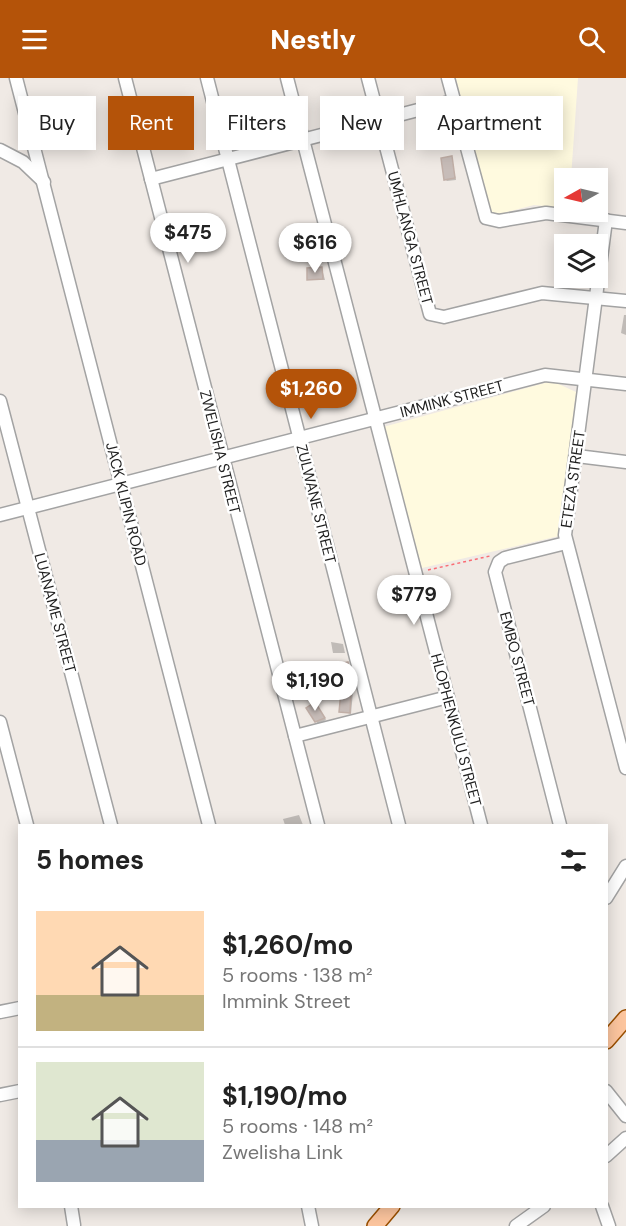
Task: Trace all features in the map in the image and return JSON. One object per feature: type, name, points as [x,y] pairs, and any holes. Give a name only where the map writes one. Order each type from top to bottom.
[{"type":"main road","points":[[608,1039],[626,1018]]},
{"type":"main road","points":[[375,1226],[390,1208]]},
{"type":"street","name":"JACK KLIPIN ROAD","points":[[16,78],[209,824]]},
{"type":"street","name":"ZWELISHA STREET","points":[[125,78],[318,824]]},
{"type":"street","name":"ZULWANE STREET","points":[[207,78],[399,824]]},
{"type":"street","name":"HLOPHENKULU STREET","points":[[287,78],[292,96]]},
{"type":"street","name":"UMHLANGA STREET","points":[[368,78],[373,96]]},
{"type":"street","points":[[448,78],[452,96]]},
{"type":"street","points":[[0,150],[23,162],[44,183]]},
{"type":"street","points":[[151,179],[264,150]]},
{"type":"street","name":"HLOPHENKULU STREET","points":[[306,150],[481,824]]},
{"type":"street","name":"UMHLANGA STREET","points":[[387,150],[427,307],[434,316],[444,317],[542,293],[596,297]]},
{"type":"street","points":[[467,150],[486,218],[499,221],[546,213],[554,214]]},
{"type":"street","points":[[608,220],[626,223]]},
{"type":"street","name":"ETEZA STREET","points":[[606,222],[566,543],[626,768]]},
{"type":"street","points":[[596,297],[626,301]]},
{"type":"street","name":"IMMINK STREET","points":[[0,515],[545,375],[626,384]]},
{"type":"street","name":"LUANAME STREET","points":[[0,401],[111,824]]},
{"type":"street","points":[[577,456],[626,462]]},
{"type":"street","points":[[499,562],[507,557],[566,543]]},
{"type":"street","name":"EMBO STREET","points":[[499,562],[496,577],[560,824]]},
{"type":"street","points":[[295,736],[448,698]]},
{"type":"street","points":[[0,722],[27,824]]},
{"type":"street","points":[[608,895],[626,866]]},
{"type":"street","points":[[0,1011],[18,1008]]},
{"type":"street","points":[[0,1095],[18,1091]]},
{"type":"street","points":[[608,1094],[626,1116]]},
{"type":"street","points":[[608,1154],[626,1138]]},
{"type":"street","points":[[71,1208],[74,1225]]},
{"type":"street","points":[[308,1208],[312,1226]]},
{"type":"street","points":[[521,1225],[542,1208]]},
{"type":"street","points":[[603,1208],[609,1226]]},
{"type":"path","points":[[415,573],[488,555],[499,562]]},
{"type":"shaded area","points":[[456,78],[578,78],[572,168],[554,168],[554,207],[534,205],[496,215],[490,213],[474,150],[563,150],[563,96],[461,96]]},
{"type":"shaded area","points":[[552,381],[576,392],[559,536],[422,568],[383,427]]},
{"type":"building","points":[[452,156],[455,178],[444,180],[441,158]]},
{"type":"building","points":[[322,267],[323,279],[307,280],[307,268]]},
{"type":"building","points":[[348,662],[354,689],[351,690],[350,713],[339,712],[341,692],[336,692],[332,676],[326,678],[322,668]]},
{"type":"building","points":[[315,702],[325,718],[315,722],[306,708]]}]
